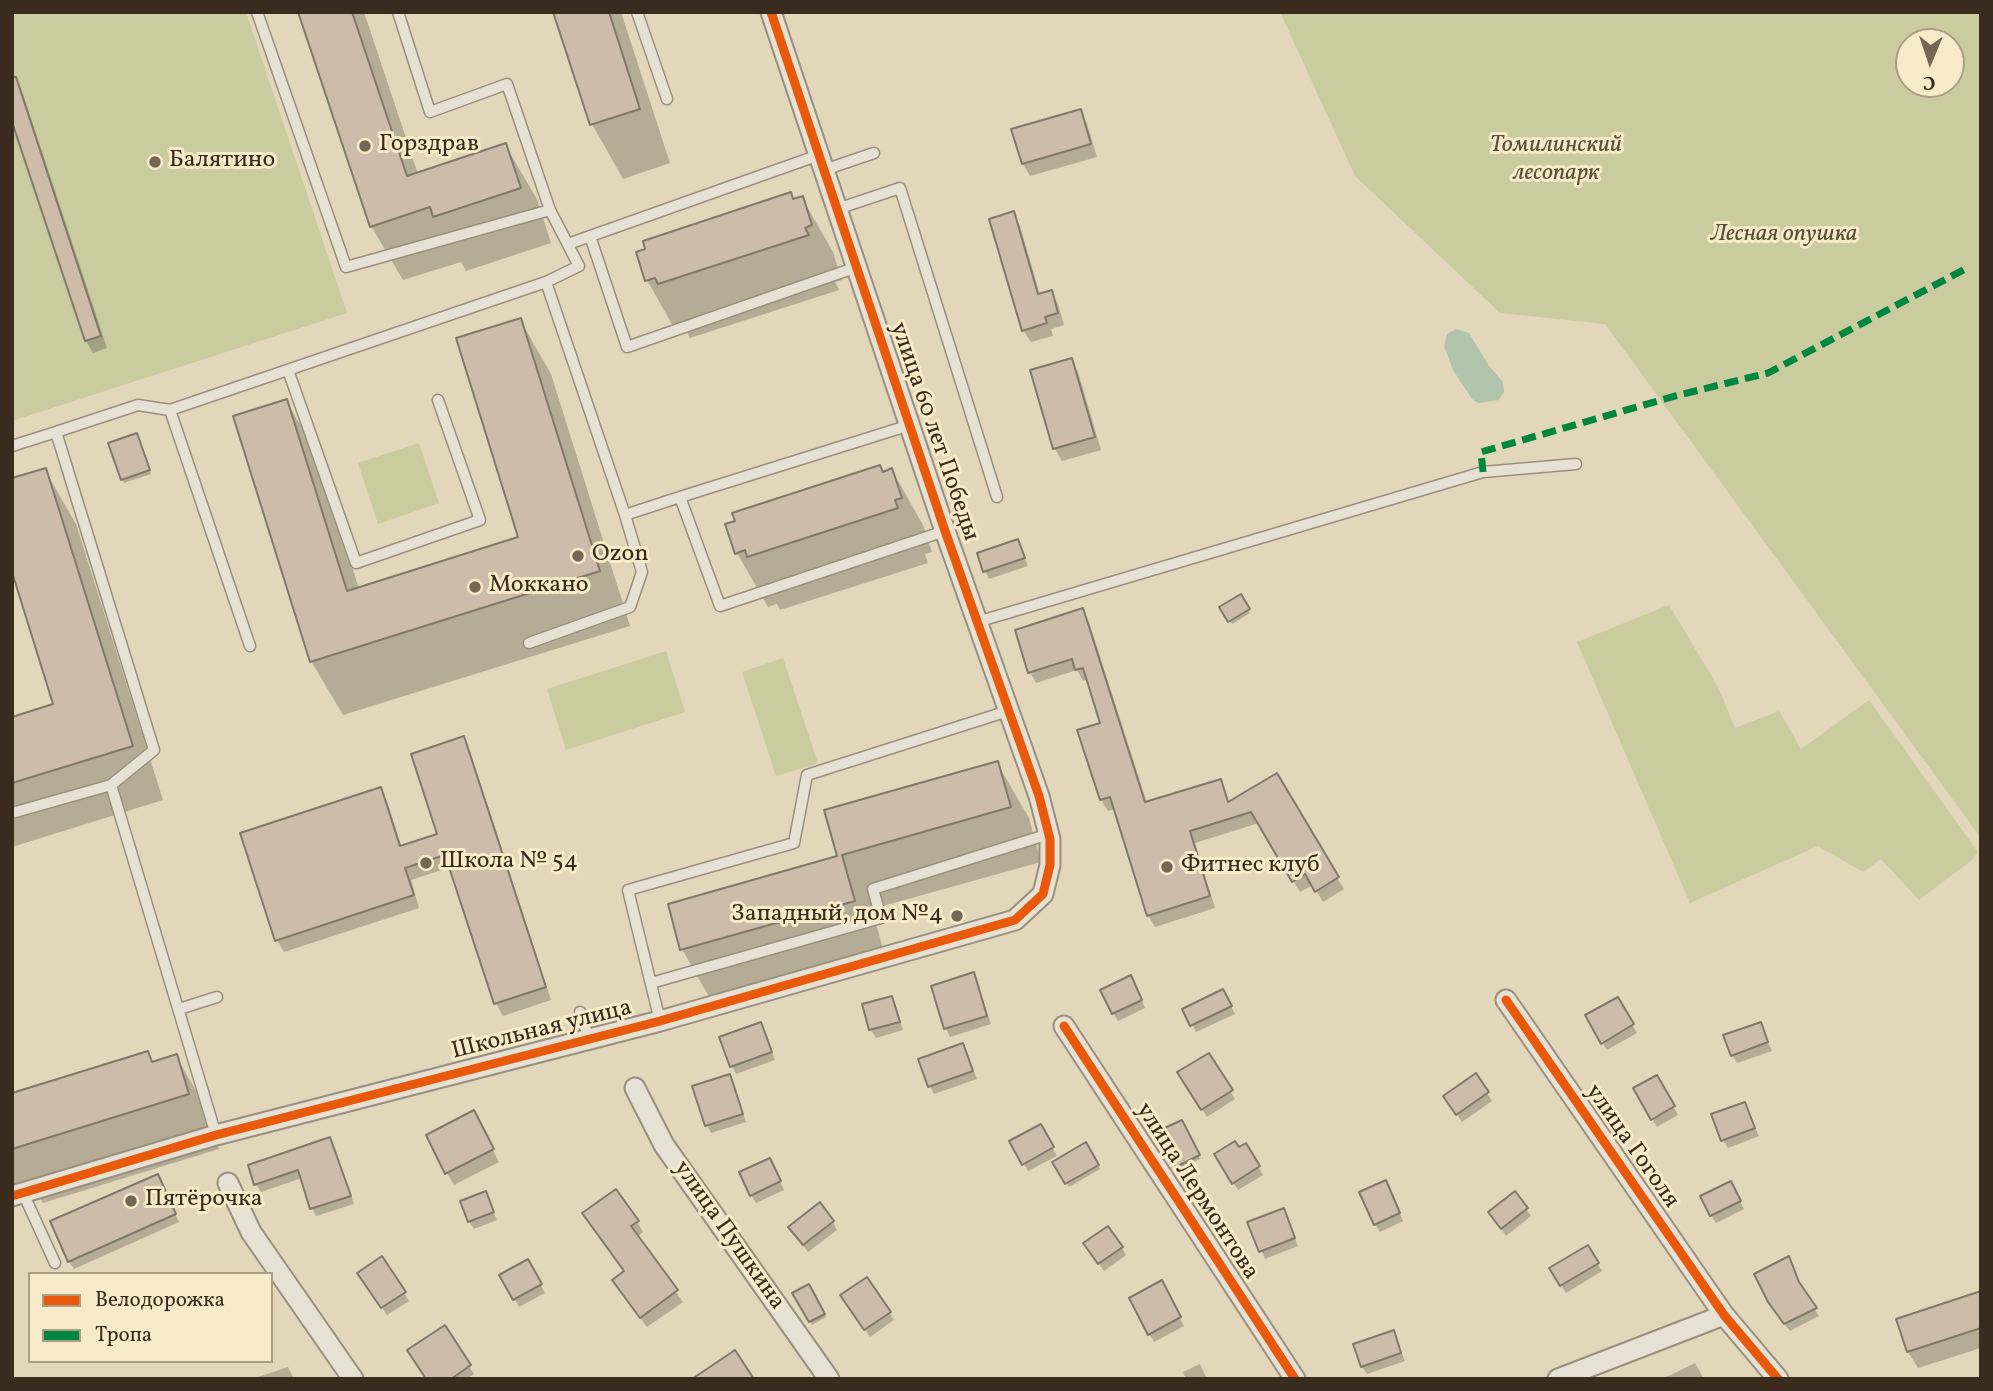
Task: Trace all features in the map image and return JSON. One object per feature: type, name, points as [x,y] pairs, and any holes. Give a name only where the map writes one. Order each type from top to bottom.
[{"type":"street","name":"улица 60 лет Победы","points":[[771,12],[946,531],[1039,796],[1049,834],[1050,865]]},
{"type":"street","name":"Школьная улица","points":[[18,1194],[216,1135],[660,1021],[1015,920],[1043,894],[1050,865]]},
{"type":"street","name":"улица Гоголя","points":[[1506,1000],[1724,1315],[1778,1379]]},
{"type":"street","name":"улица Лермонтова","points":[[1065,1026],[1295,1379]]},
{"type":"street","name":"улица Пушкина","points":[[635,1088],[664,1145],[828,1379]]},
{"type":"street","points":[[228,1183],[251,1232],[353,1379]]},
{"type":"street","points":[[1558,1379],[1724,1315]]},
{"type":"lane","points":[[257,12],[346,267],[550,210]]},
{"type":"lane","points":[[12,446],[138,405],[170,410],[546,282],[579,266],[550,210],[507,83],[430,112],[398,12]]},
{"type":"lane","points":[[638,12],[667,99]]},
{"type":"lane","points":[[568,244],[822,162],[874,153]]},
{"type":"lane","points":[[837,209],[900,188],[997,497]]},
{"type":"lane","points":[[590,236],[627,347],[857,267]]},
{"type":"lane","points":[[530,643],[630,607],[642,572],[546,282]]},
{"type":"lane","points":[[288,370],[356,563],[480,520],[439,400]]},
{"type":"lane","points":[[170,410],[250,646]]},
{"type":"lane","points":[[625,515],[910,425]]},
{"type":"lane","points":[[12,813],[111,785],[154,750],[56,432]]},
{"type":"lane","points":[[978,622],[1483,472],[1576,464]]},
{"type":"lane","points":[[680,497],[720,606],[946,531]]},
{"type":"lane","points":[[660,1021],[628,890],[794,842],[807,775],[1008,711]]},
{"type":"lane","points":[[111,785],[216,1135]]},
{"type":"lane","points":[[651,983],[881,918],[873,889],[1049,834]]},
{"type":"lane","points":[[178,1009],[218,997]]},
{"type":"lane","points":[[580,1012],[589,1039]]},
{"type":"lane","points":[[18,1194],[55,1263]]},
{"type":"green space","name":"Балятино","points":[[12,12],[246,12],[347,313],[12,421]]},
{"type":"green space","name":"Томилинский лесопарк","points":[[1280,12],[1981,12],[1981,838],[1605,324],[1500,313],[1355,176]]},
{"type":"green space","points":[[419,443],[439,503],[378,524],[358,463]]},
{"type":"green space","points":[[1669,605],[1718,687],[1735,728],[1779,711],[1801,749],[1869,700],[1978,852],[1972,860],[1919,900],[1881,859],[1863,872],[1818,846],[1690,903],[1577,642]]},
{"type":"green space","points":[[666,651],[685,712],[566,750],[547,689]]},
{"type":"green space","points":[[783,658],[818,763],[776,776],[742,672]]},
{"type":"shaded area","points":[[1456,329],[1469,333],[1489,366],[1503,382],[1504,392],[1499,400],[1478,403],[1472,399],[1453,370],[1444,346],[1447,334]]},
{"type":"building","points":[[298,12],[352,12],[407,176],[506,143],[521,188],[433,217],[430,207],[370,227]]},
{"type":"building","points":[[553,12],[609,12],[640,109],[590,125]]},
{"type":"building","points":[[12,77],[16,77],[101,336],[85,341],[12,122]]},
{"type":"building","points":[[1081,109],[1091,144],[1022,164],[1011,129]]},
{"type":"building","points":[[791,192],[793,199],[803,196],[812,225],[805,228],[809,235],[658,284],[655,278],[645,281],[636,252],[645,249],[643,241]]},
{"type":"building","points":[[1014,211],[1038,294],[1052,290],[1058,313],[1045,317],[1047,323],[1022,331],[989,219]]},
{"type":"building","points":[[521,318],[600,571],[310,662],[233,416],[287,399],[347,591],[518,537],[456,338]]},
{"type":"building","points":[[1072,358],[1095,437],[1053,449],[1030,370]]},
{"type":"building","points":[[137,433],[150,470],[121,480],[108,443]]},
{"type":"building","points":[[880,465],[883,472],[892,468],[902,498],[895,500],[898,508],[747,557],[745,550],[735,554],[725,524],[735,521],[732,513]]},
{"type":"building","points":[[46,468],[133,746],[12,783],[12,717],[53,704],[12,572],[12,478]]},
{"type":"building","points":[[1018,539],[1025,558],[983,572],[977,553]]},
{"type":"building","points":[[1241,594],[1250,609],[1228,622],[1219,607]]},
{"type":"building","points":[[1083,608],[1145,802],[1221,779],[1228,802],[1277,773],[1339,877],[1315,892],[1305,874],[1292,882],[1251,812],[1190,831],[1210,896],[1147,916],[1110,797],[1100,800],[1077,730],[1100,723],[1083,668],[1075,670],[1072,659],[1028,673],[1015,630]]},
{"type":"building","points":[[464,736],[546,987],[494,1004],[445,855],[405,868],[414,895],[275,941],[240,833],[381,787],[400,846],[437,834],[411,754]]},
{"type":"building","points":[[998,761],[1011,807],[842,855],[855,901],[680,950],[668,904],[837,856],[824,810]]},
{"type":"building","points":[[974,972],[987,1016],[944,1029],[931,986]]},
{"type":"building","points":[[1131,975],[1142,1000],[1112,1014],[1100,990]]},
{"type":"building","points":[[1223,989],[1232,1006],[1190,1026],[1182,1009]]},
{"type":"building","points":[[892,996],[900,1022],[869,1030],[862,1004]]},
{"type":"building","points":[[1618,997],[1634,1024],[1601,1044],[1585,1015]]},
{"type":"building","points":[[761,1022],[772,1052],[730,1067],[719,1037]]},
{"type":"building","points":[[1761,1022],[1768,1042],[1731,1056],[1723,1035]]},
{"type":"building","points":[[963,1043],[973,1071],[928,1087],[918,1059]]},
{"type":"building","points":[[148,1051],[152,1062],[177,1054],[189,1094],[12,1149],[12,1093]]},
{"type":"building","points":[[1209,1053],[1233,1090],[1201,1110],[1177,1072]]},
{"type":"building","points":[[1476,1073],[1489,1092],[1456,1115],[1443,1096]]},
{"type":"building","points":[[730,1074],[743,1114],[705,1126],[692,1086]]},
{"type":"building","points":[[1657,1075],[1675,1106],[1651,1120],[1633,1088]]},
{"type":"building","points":[[1745,1102],[1755,1128],[1721,1141],[1711,1114]]},
{"type":"building","points":[[474,1110],[494,1149],[445,1174],[426,1135]]},
{"type":"building","points":[[1182,1120],[1200,1155],[1176,1167],[1158,1131]]},
{"type":"building","points":[[1041,1124],[1054,1147],[1022,1165],[1009,1141]]},
{"type":"building","points":[[330,1137],[351,1196],[310,1209],[298,1170],[254,1185],[248,1165]]},
{"type":"building","points":[[1235,1141],[1239,1147],[1246,1143],[1260,1166],[1232,1184],[1214,1154]]},
{"type":"building","points":[[1086,1142],[1099,1165],[1065,1184],[1052,1162]]},
{"type":"building","points":[[770,1158],[781,1181],[750,1196],[739,1172]]},
{"type":"building","points":[[158,1174],[176,1214],[68,1262],[50,1221]]},
{"type":"building","points":[[1386,1180],[1400,1213],[1374,1225],[1359,1192]]},
{"type":"building","points":[[1731,1181],[1741,1201],[1710,1216],[1700,1196]]},
{"type":"building","points":[[616,1189],[639,1221],[631,1226],[678,1290],[640,1318],[612,1280],[624,1271],[582,1213]]},
{"type":"building","points":[[486,1191],[494,1212],[468,1222],[460,1201]]},
{"type":"building","points":[[1515,1191],[1528,1208],[1501,1229],[1488,1212]]},
{"type":"building","points":[[820,1202],[834,1221],[803,1245],[788,1227]]},
{"type":"building","points":[[1284,1208],[1295,1238],[1259,1252],[1247,1222]]},
{"type":"building","points":[[1108,1226],[1123,1247],[1098,1264],[1083,1243]]},
{"type":"building","points":[[1588,1245],[1599,1263],[1560,1286],[1549,1268]]},
{"type":"building","points":[[382,1256],[406,1292],[381,1308],[357,1273]]},
{"type":"building","points":[[1789,1256],[1799,1282],[1817,1308],[1784,1324],[1768,1302],[1754,1274]]},
{"type":"building","points":[[528,1259],[542,1284],[513,1300],[499,1275]]},
{"type":"building","points":[[867,1277],[891,1312],[864,1330],[840,1295]]},
{"type":"building","points":[[1162,1280],[1181,1317],[1148,1335],[1129,1298]]},
{"type":"building","points":[[809,1284],[825,1314],[809,1322],[792,1293]]},
{"type":"building","points":[[1981,1291],[1981,1328],[1907,1352],[1896,1319]]},
{"type":"building","points":[[445,1325],[471,1365],[451,1379],[426,1379],[407,1350]]},
{"type":"building","points":[[1394,1330],[1401,1353],[1361,1367],[1353,1344]]},
{"type":"building","points":[[735,1350],[754,1379],[692,1379]]},
{"type":"marked path","points":[[1483,472],[1481,452],[1675,396],[1768,373],[1967,268]]},
{"type":"cycle path","points":[[12,1196],[216,1135],[660,1021],[1015,920],[1043,894],[1050,865],[1050,839],[1039,796],[945,531],[771,12]]},
{"type":"cycle path","points":[[1506,1000],[1724,1315],[1778,1379]]},
{"type":"cycle path","points":[[1064,1026],[1295,1379]]},
{"type":"place","name":"Горздрав","points":[[365,146]]},
{"type":"place","name":"Балятино","points":[[155,162]]},
{"type":"place","name":"Ozon","points":[[578,556]]},
{"type":"place","name":"Моккано","points":[[475,587]]},
{"type":"place","name":"Школа № 54","points":[[426,863]]},
{"type":"place","name":"Фитнес клуб","points":[[1167,867]]},
{"type":"place","name":"Западный, дом №4","points":[[957,916]]},
{"type":"place","name":"Пятёрочка","points":[[131,1201]]},
{"type":"park label","name":"Лесная опушка","points":[[1784,236]]}]
